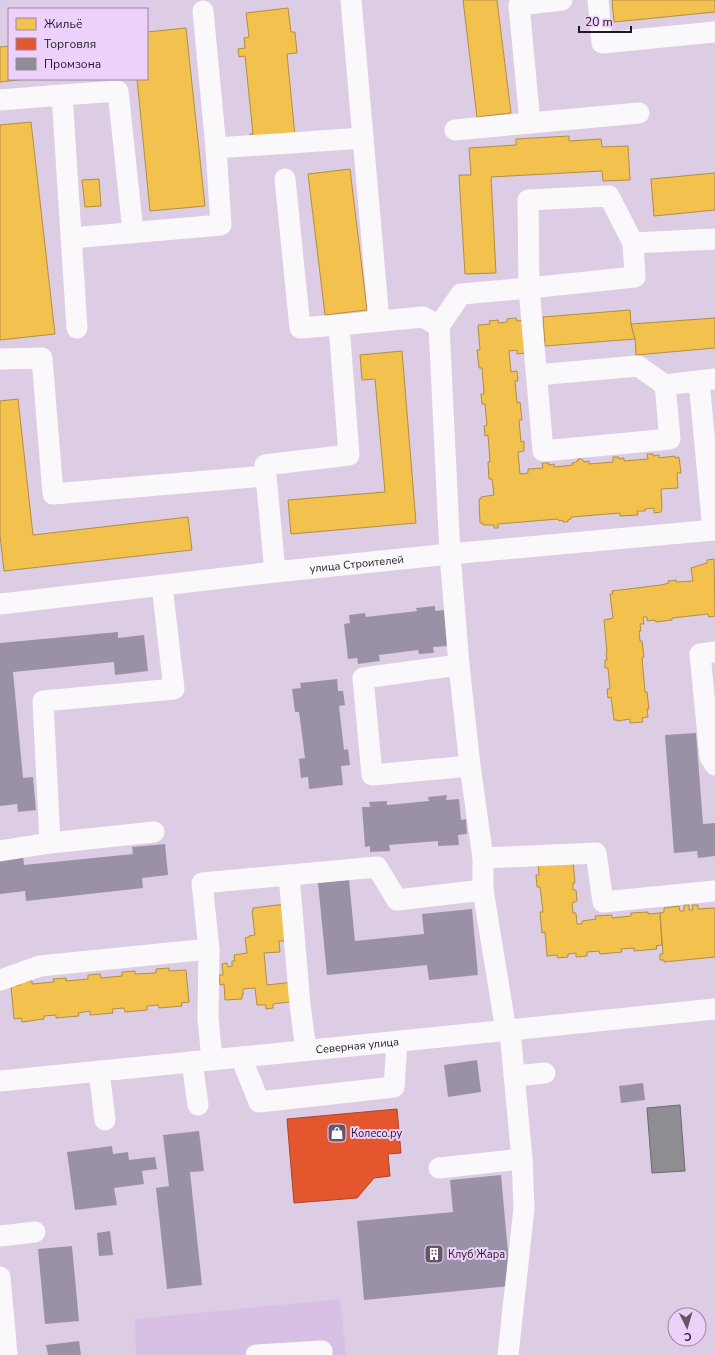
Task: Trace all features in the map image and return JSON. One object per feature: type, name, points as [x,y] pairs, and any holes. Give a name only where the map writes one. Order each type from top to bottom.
[{"type":"street","points":[[351,0],[379,321]]},
{"type":"street","points":[[530,123],[519,5],[562,0]]},
{"type":"street","points":[[598,0],[602,43],[715,32]]},
{"type":"street","points":[[71,238],[221,225],[216,148],[203,11]]},
{"type":"street","points":[[0,100],[118,91],[133,232]]},
{"type":"street","points":[[62,95],[77,328]]},
{"type":"street","points":[[455,130],[639,113]]},
{"type":"street","points":[[216,148],[363,138]]},
{"type":"street","points":[[285,179],[300,328],[423,317],[439,326]]},
{"type":"street","points":[[508,1355],[524,1208],[522,1159],[508,1031],[483,890],[483,858],[470,766],[459,665],[450,554],[439,326],[461,294],[529,288],[635,277],[633,243],[609,196],[528,200],[529,288],[543,451],[670,440],[665,385]]},
{"type":"street","points":[[633,243],[715,239]]},
{"type":"street","points":[[275,572],[265,465],[349,455],[339,325]]},
{"type":"street","points":[[0,359],[42,358],[53,494],[266,476]]},
{"type":"street","points":[[537,375],[638,366],[665,385],[707,380],[714,530]]},
{"type":"street","name":"улица Строителей","points":[[0,604],[275,572],[450,554],[714,530]]},
{"type":"street","points":[[50,843],[43,701],[174,689],[162,586]]},
{"type":"street","points":[[715,652],[700,654],[710,756],[715,765]]},
{"type":"street","points":[[459,665],[363,678],[372,775],[470,766]]},
{"type":"street","points":[[0,851],[50,843],[154,832]]},
{"type":"street","points":[[483,858],[596,853],[603,902],[715,891]]},
{"type":"street","points":[[212,1060],[208,1018],[209,949],[202,883],[377,866],[397,900],[483,890]]},
{"type":"street","points":[[289,875],[300,1005],[306,1050]]},
{"type":"street","points":[[0,980],[40,966],[209,949]]},
{"type":"street","name":"Северная улица","points":[[0,1081],[715,1009]]},
{"type":"street","points":[[241,1057],[259,1102],[394,1087],[397,1042]]},
{"type":"street","points":[[192,1062],[198,1105]]},
{"type":"street","points":[[99,1071],[105,1120]]},
{"type":"street","points":[[514,1076],[545,1073]]},
{"type":"street","points":[[439,1168],[522,1159]]},
{"type":"street","points":[[0,1236],[34,1232]]},
{"type":"street","points":[[0,1277],[7,1355]]},
{"type":"street","points":[[256,1355],[322,1351],[322,1355]]},
{"type":"shaded area","points":[[340,1299],[346,1355],[136,1355],[135,1319]]},
{"type":"building: Жильё","points":[[463,0],[497,0],[511,113],[477,117]]},
{"type":"building: Жильё","points":[[612,0],[715,0],[715,12],[614,22]]},
{"type":"building: Жильё","points":[[288,8],[291,32],[295,32],[297,53],[287,54],[295,136],[250,138],[250,134],[253,134],[245,56],[239,57],[238,49],[245,48],[244,38],[249,37],[246,13]]},
{"type":"building: Жильё","points":[[186,28],[205,206],[150,211],[137,80],[148,80],[148,32]]},
{"type":"building: Жильё","points":[[8,46],[8,80],[17,80],[0,82],[0,47]]},
{"type":"building: Жильё","points":[[31,122],[55,334],[0,340],[0,125]]},
{"type":"building: Жильё","points":[[569,136],[569,141],[601,139],[602,147],[628,146],[630,180],[603,181],[602,171],[491,177],[496,273],[465,274],[459,175],[471,175],[469,148],[516,145],[516,139]]},
{"type":"building: Жильё","points":[[350,169],[367,310],[325,315],[308,174]]},
{"type":"building: Жильё","points":[[715,173],[715,210],[654,216],[651,179]]},
{"type":"building: Жильё","points":[[99,179],[101,206],[85,207],[82,180]]},
{"type":"building: Жильё","points":[[630,310],[631,324],[635,339],[545,346],[543,317]]},
{"type":"building: Жильё","points":[[516,318],[517,321],[525,320],[527,353],[517,354],[517,350],[509,351],[511,372],[517,371],[518,381],[515,381],[517,403],[520,402],[522,420],[519,420],[521,442],[524,441],[524,451],[518,452],[520,474],[528,473],[528,469],[543,468],[542,463],[549,463],[549,465],[554,464],[554,467],[573,465],[572,463],[577,462],[579,458],[584,462],[589,461],[589,464],[613,462],[613,457],[619,457],[619,459],[624,458],[624,461],[648,459],[647,454],[653,454],[653,456],[659,455],[659,458],[679,457],[681,473],[677,473],[678,488],[661,489],[661,512],[654,513],[654,508],[645,509],[645,511],[637,511],[638,515],[620,516],[620,513],[571,517],[568,522],[563,522],[563,520],[559,521],[558,519],[498,524],[498,528],[494,528],[494,525],[483,525],[483,523],[480,523],[479,499],[481,499],[481,497],[494,495],[492,479],[489,479],[488,462],[490,462],[488,435],[485,436],[484,426],[487,425],[485,404],[482,404],[481,394],[484,394],[482,368],[479,368],[477,350],[480,350],[478,325],[490,324],[489,321],[498,320],[499,323],[507,322],[507,319]]},
{"type":"building: Жильё","points":[[715,318],[715,348],[636,355],[635,339],[631,324]]},
{"type":"building: Жильё","points":[[402,351],[416,523],[291,534],[288,500],[385,492],[375,379],[362,380],[360,355]]},
{"type":"building: Жильё","points":[[18,399],[33,535],[188,517],[192,550],[4,571],[0,535],[0,401]]},
{"type":"building: Жильё","points":[[714,559],[715,616],[709,617],[708,614],[672,618],[672,620],[656,622],[655,620],[647,621],[647,617],[643,617],[644,624],[640,624],[641,631],[639,631],[644,657],[642,658],[645,692],[647,692],[649,709],[647,709],[648,717],[642,718],[643,722],[630,723],[630,719],[614,720],[611,697],[608,698],[607,689],[610,689],[608,668],[605,668],[607,653],[604,620],[613,618],[610,594],[613,594],[612,591],[661,585],[669,583],[668,581],[693,581],[691,568],[707,563],[707,560]]},
{"type":"building: Жильё","points":[[573,861],[575,883],[573,883],[573,890],[576,890],[577,901],[572,903],[573,913],[576,913],[577,924],[582,924],[582,921],[596,919],[595,916],[612,915],[612,918],[631,916],[631,913],[660,913],[662,945],[656,946],[657,949],[634,951],[634,948],[621,949],[622,952],[600,954],[599,951],[587,952],[587,956],[576,957],[576,953],[568,954],[568,957],[558,958],[557,955],[547,956],[545,932],[542,933],[540,912],[543,912],[540,887],[537,887],[536,875],[539,875],[538,864]]},
{"type":"building: Жильё","points":[[286,904],[285,941],[279,941],[280,952],[264,953],[267,985],[294,982],[296,1001],[273,1004],[273,1008],[266,1009],[266,1005],[257,1005],[255,988],[243,989],[242,999],[225,1000],[224,984],[220,985],[219,975],[223,975],[222,964],[227,963],[228,967],[232,966],[232,961],[235,961],[234,955],[247,953],[245,938],[255,935],[252,911],[253,908]]},
{"type":"building: Жильё","points":[[684,905],[689,905],[689,910],[693,910],[692,905],[698,905],[698,909],[715,908],[715,957],[664,962],[664,960],[660,960],[660,954],[663,954],[660,913],[664,912],[664,908],[679,906],[680,911],[684,911]]},
{"type":"building: Жильё","points":[[169,968],[169,971],[186,970],[189,1002],[181,1003],[182,1006],[159,1008],[158,1005],[147,1006],[147,1010],[125,1012],[124,1008],[112,1009],[113,1013],[90,1015],[90,1011],[78,1013],[79,1016],[56,1018],[56,1015],[44,1016],[44,1019],[22,1022],[21,1018],[14,1019],[11,986],[20,985],[20,980],[32,981],[32,984],[54,982],[53,979],[66,978],[66,981],[88,979],[88,975],[100,974],[101,978],[122,976],[122,972],[135,971],[135,974],[156,973],[156,969]]},
{"type":"building: Торговля","points":[[397,1109],[401,1153],[388,1154],[390,1176],[374,1178],[357,1198],[294,1203],[287,1119]]},
{"type":"building: Промзона","points":[[680,1105],[685,1171],[652,1173],[647,1108]]},
{"type":"building: Прочее","points":[[435,606],[435,611],[444,610],[448,646],[433,647],[434,653],[419,654],[418,650],[379,655],[380,661],[358,664],[357,658],[348,659],[344,624],[350,623],[349,615],[365,613],[366,617],[417,611],[416,608]]},
{"type":"building: Прочее","points":[[118,632],[118,638],[144,635],[148,671],[115,675],[114,662],[13,672],[23,778],[33,777],[36,810],[18,812],[17,804],[0,806],[0,643]]},
{"type":"building: Прочее","points":[[337,679],[338,691],[343,691],[345,705],[339,706],[344,750],[348,749],[350,765],[341,766],[343,785],[309,789],[308,777],[301,778],[299,759],[305,758],[299,712],[295,712],[292,689],[301,688],[300,683]]},
{"type":"building: Прочее","points":[[696,733],[703,824],[715,823],[715,856],[698,858],[697,851],[674,853],[665,735]]},
{"type":"building: Прочее","points":[[447,795],[446,800],[459,799],[461,820],[466,819],[467,834],[458,835],[459,845],[438,846],[438,841],[389,845],[390,851],[370,852],[370,846],[365,847],[362,807],[370,807],[369,802],[387,801],[387,805],[429,801],[428,797]]},
{"type":"building: Прочее","points":[[165,844],[168,875],[142,878],[143,888],[26,901],[25,891],[0,894],[0,857],[23,855],[24,865],[133,854],[132,847]]},
{"type":"building: Прочее","points":[[349,880],[355,941],[424,934],[422,914],[472,909],[478,975],[429,980],[427,965],[327,975],[318,883]]},
{"type":"building: Прочее","points":[[477,1060],[481,1092],[448,1097],[444,1065]]},
{"type":"building: Прочее","points":[[643,1083],[645,1100],[621,1103],[619,1086]]},
{"type":"building: Прочее","points":[[199,1131],[204,1171],[190,1172],[202,1285],[167,1289],[156,1188],[169,1186],[163,1135]]},
{"type":"building: Прочее","points":[[112,1146],[113,1154],[128,1152],[129,1160],[155,1157],[157,1169],[142,1171],[144,1184],[114,1188],[117,1205],[75,1210],[67,1152]]},
{"type":"building: Прочее","name":"Клуб Жара","points":[[501,1175],[511,1286],[364,1300],[357,1221],[453,1212],[450,1180]]},
{"type":"building: Прочее","points":[[110,1231],[113,1255],[99,1256],[97,1233]]},
{"type":"building: Прочее","points":[[72,1246],[79,1321],[45,1324],[38,1249]]},
{"type":"building: Прочее","points":[[79,1341],[81,1355],[48,1355],[46,1345]]},
{"type":"place","name":"Колесо.ру","points":[[337,1133]]},
{"type":"place","name":"Клуб Жара","points":[[434,1254]]}]
